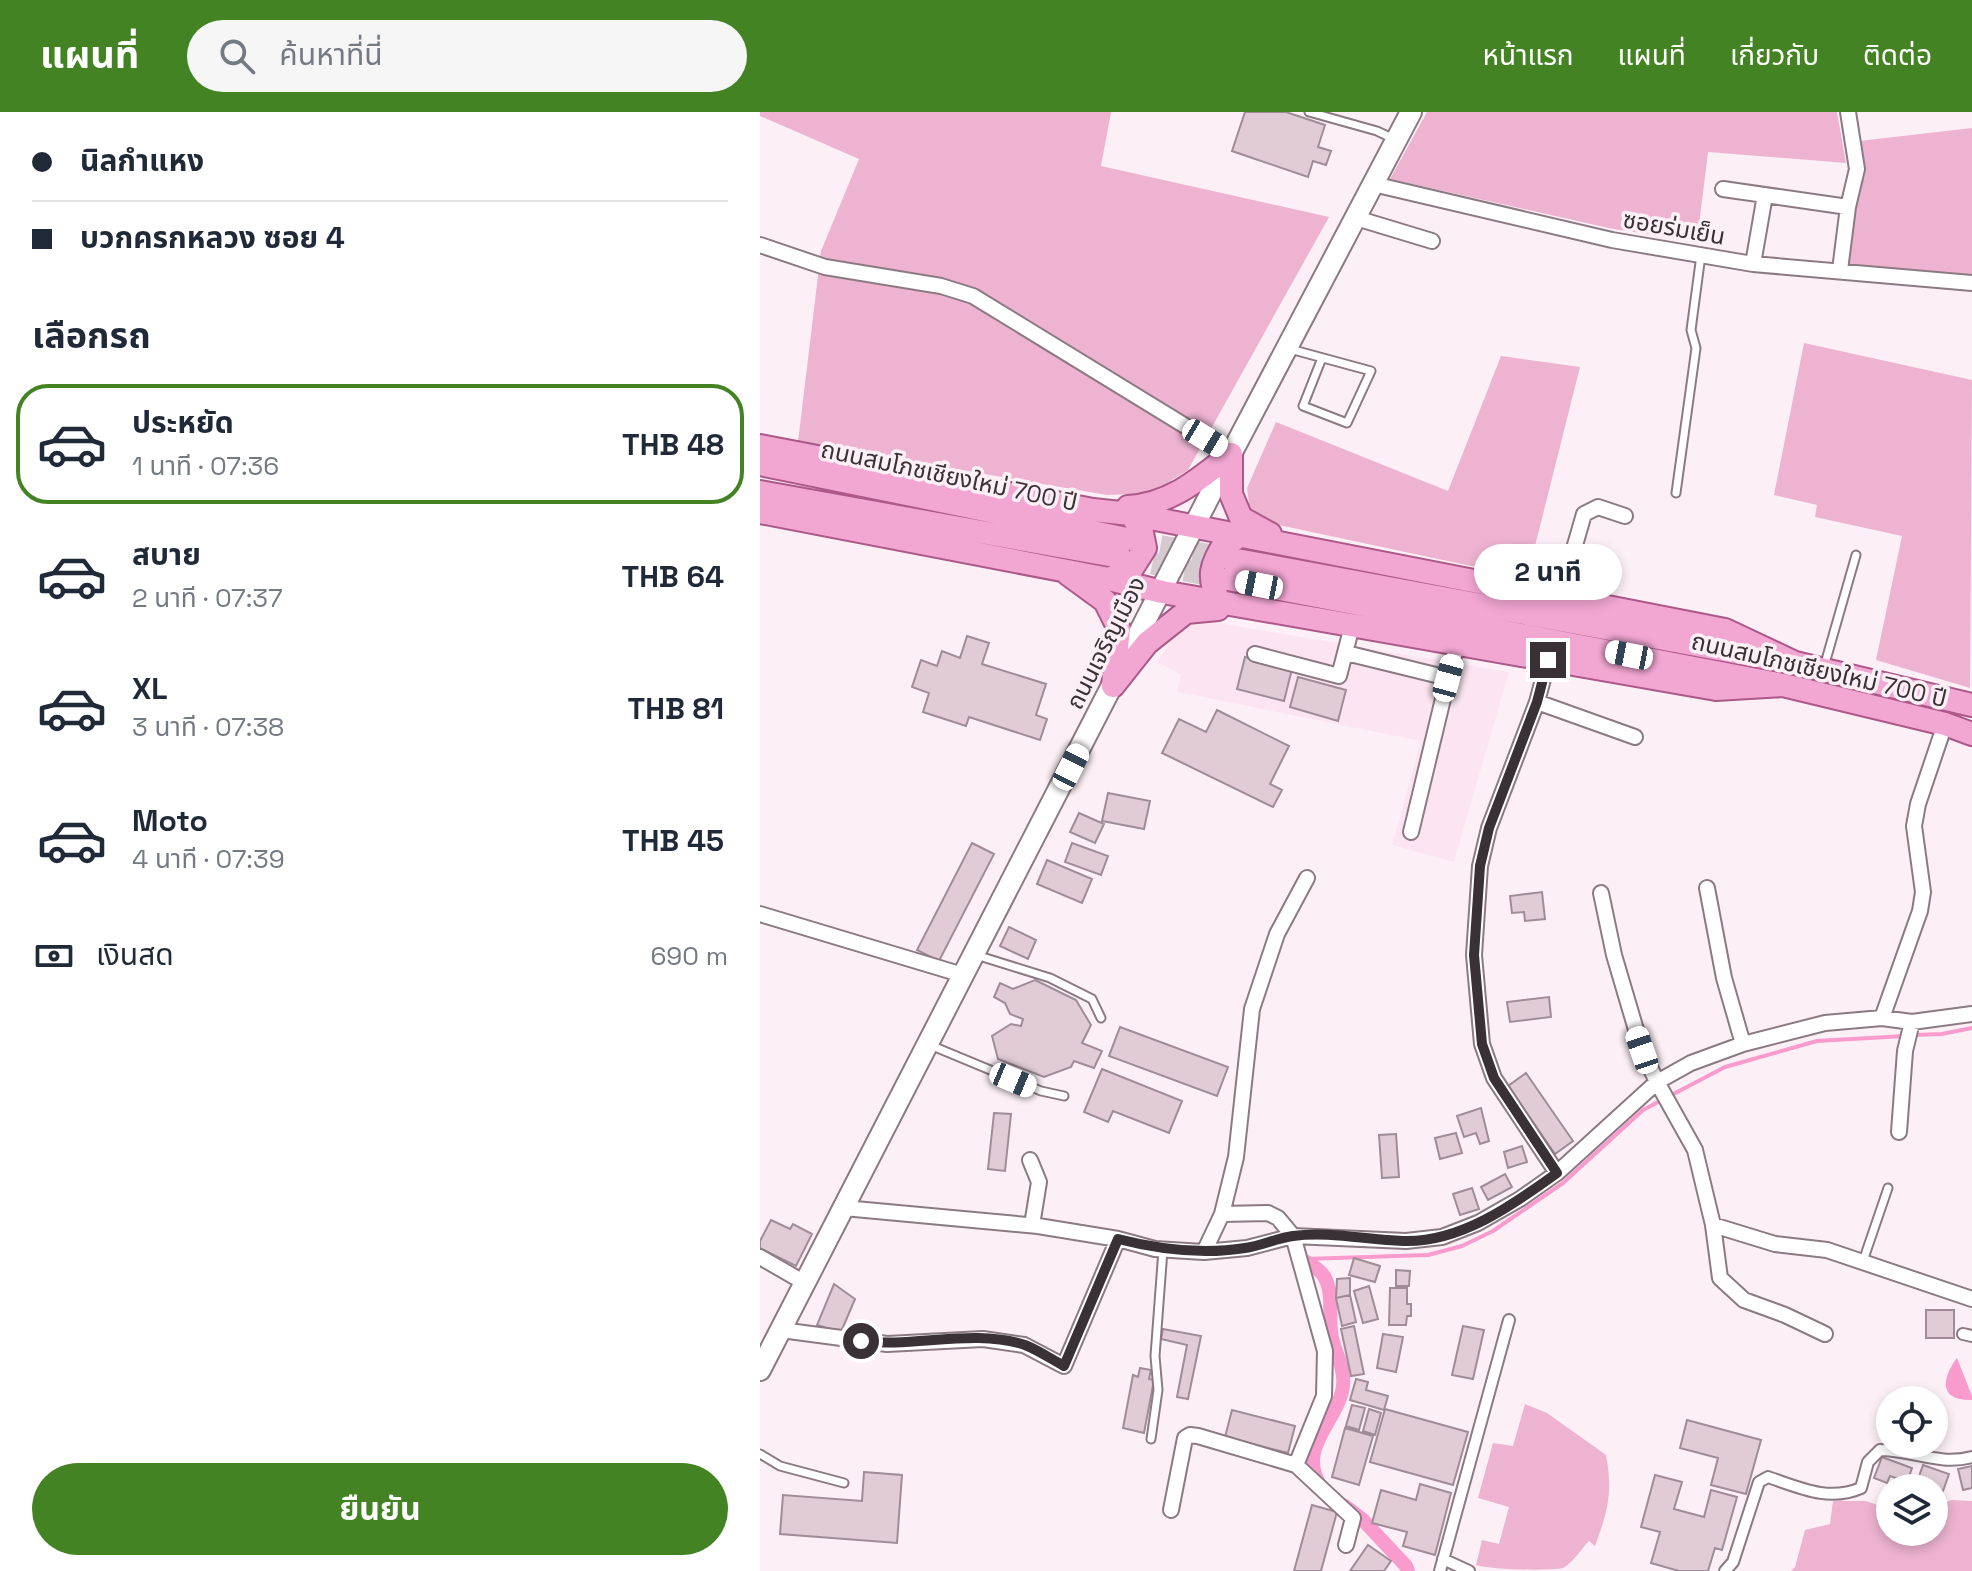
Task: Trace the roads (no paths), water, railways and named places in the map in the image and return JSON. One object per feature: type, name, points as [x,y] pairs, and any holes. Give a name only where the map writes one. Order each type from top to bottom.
[{"type":"main road","name":"ถนนเจริญเมือง","points":[[760,1370],[1231,454],[1411,112]]},
{"type":"main road","points":[[760,446],[1289,544],[1725,630],[1795,663]]},
{"type":"main road","points":[[1093,510],[1152,505],[1193,484],[1231,454]]},
{"type":"main road","points":[[1231,454],[1231,494],[1241,518],[1289,544]]},
{"type":"main road","name":"ถนนสมโภชเชียงใหม่ 700 ปี","points":[[760,464],[1123,548],[760,492]]},
{"type":"main road","points":[[760,512],[1109,579],[1162,592],[1716,689],[1783,685]]},
{"type":"main road","points":[[1109,579],[1131,570],[1145,548],[1141,528],[1130,514]]},
{"type":"main road","points":[[1219,601],[1212,587],[1212,565],[1225,542],[1244,536]]},
{"type":"main road","name":"ถนนสมโภชเชียงใหม่ 700 ปี","points":[[1972,705],[1795,663],[1230,569],[1783,685],[1945,724],[1972,734]]},
{"type":"main road","points":[[1065,572],[1105,601],[1119,629],[1113,686]]},
{"type":"main road","points":[[1113,686],[1147,643],[1186,612],[1247,606]]},
{"type":"street","points":[[1840,270],[1848,207],[1857,169],[1848,112]]},
{"type":"street","name":"ซอยร่มเย็น","points":[[1373,184],[1612,240],[1753,264],[1972,283]]},
{"type":"street","points":[[1723,189],[1848,207]]},
{"type":"street","points":[[1753,264],[1765,195]]},
{"type":"street","points":[[1356,218],[1432,241]]},
{"type":"street","points":[[760,245],[825,267],[941,286],[973,296],[1231,454]]},
{"type":"street","points":[[1560,597],[1584,514],[1598,507],[1625,516]]},
{"type":"street","points":[[1255,654],[1339,676],[1352,626]]},
{"type":"street","points":[[1411,832],[1457,645]]},
{"type":"street","points":[[1346,653],[1448,678]]},
{"type":"street","points":[[1548,660],[1537,702],[1489,828],[1480,866],[1474,955],[1482,1044],[1494,1078],[1557,1173]]},
{"type":"street","points":[[1537,702],[1635,737]]},
{"type":"street","points":[[1882,1018],[1920,911],[1923,892],[1914,826],[1918,804],[1945,724]]},
{"type":"street","points":[[1204,1252],[1222,1214],[1236,1157],[1252,1009],[1277,934],[1307,878]]},
{"type":"street","points":[[1707,888],[1724,978],[1743,1044]]},
{"type":"street","points":[[1601,893],[1632,1022],[1657,1082],[1695,1150],[1713,1225],[1720,1278],[1744,1300],[1825,1334]]},
{"type":"street","points":[[760,914],[963,975]]},
{"type":"street","points":[[844,1208],[1032,1225],[1163,1249],[1204,1252],[1247,1248],[1293,1236],[1406,1241],[1442,1237],[1478,1223],[1520,1199],[1557,1173],[1657,1082],[1691,1063],[1743,1044],[1825,1023],[1882,1018],[1912,1022],[1970,1014],[1972,1032]]},
{"type":"street","points":[[1899,1132],[1905,1051],[1912,1022]]},
{"type":"street","points":[[1030,1160],[1039,1182],[1032,1225]]},
{"type":"street","points":[[1222,1214],[1268,1213],[1278,1218],[1293,1236],[1325,1351],[1324,1396],[1296,1465]]},
{"type":"street","points":[[1713,1225],[1775,1244],[1827,1250],[1972,1299]]},
{"type":"street","points":[[781,1330],[887,1344],[983,1339],[1024,1345],[1064,1366],[1118,1239]]},
{"type":"street","points":[[760,1257],[805,1283]]},
{"type":"street","points":[[1469,1571],[1441,1567],[1509,1320]]},
{"type":"street","points":[[1171,1510],[1185,1438],[1190,1435],[1296,1465],[1353,1518],[1346,1545]]},
{"type":"street","points":[[1725,1571],[1733,1562],[1759,1482],[1768,1477],[1820,1495],[1839,1494],[1861,1488],[1868,1462],[1880,1450],[1896,1450],[1937,1460],[1972,1457]]},
{"type":"lane","points":[[1309,112],[1377,131],[1396,140]]},
{"type":"lane","points":[[1676,493],[1696,348],[1691,330],[1701,255]]},
{"type":"lane","points":[[1288,349],[1322,358],[1371,371],[1347,423],[1303,406],[1322,358]]},
{"type":"lane","points":[[1823,670],[1856,555]]},
{"type":"lane","points":[[974,954],[1050,978],[1092,999],[1101,1018]]},
{"type":"lane","points":[[928,1044],[1041,1091],[1064,1096]]},
{"type":"lane","points":[[1862,1263],[1888,1188]]},
{"type":"lane","points":[[1151,1439],[1158,1390],[1155,1356],[1163,1249]]},
{"type":"lane","points":[[760,1454],[780,1466],[844,1483]]},
{"type":"waterway","points":[[1914,1035],[1972,1028]]},
{"type":"waterway","points":[[1304,1259],[1428,1255],[1462,1246],[1493,1231],[1563,1183],[1643,1110],[1725,1067],[1817,1041],[1905,1036]]},
{"type":"waterway","points":[[1301,1259],[1321,1272],[1328,1285],[1332,1338],[1343,1379],[1340,1399],[1315,1447],[1315,1474],[1322,1488]]},
{"type":"waterway","points":[[1345,1506],[1362,1519],[1408,1571]]},
{"type":"tunnel","points":[[1128,540],[1231,559]]},
{"type":"tunnel","points":[[1120,557],[1228,579]]}]
